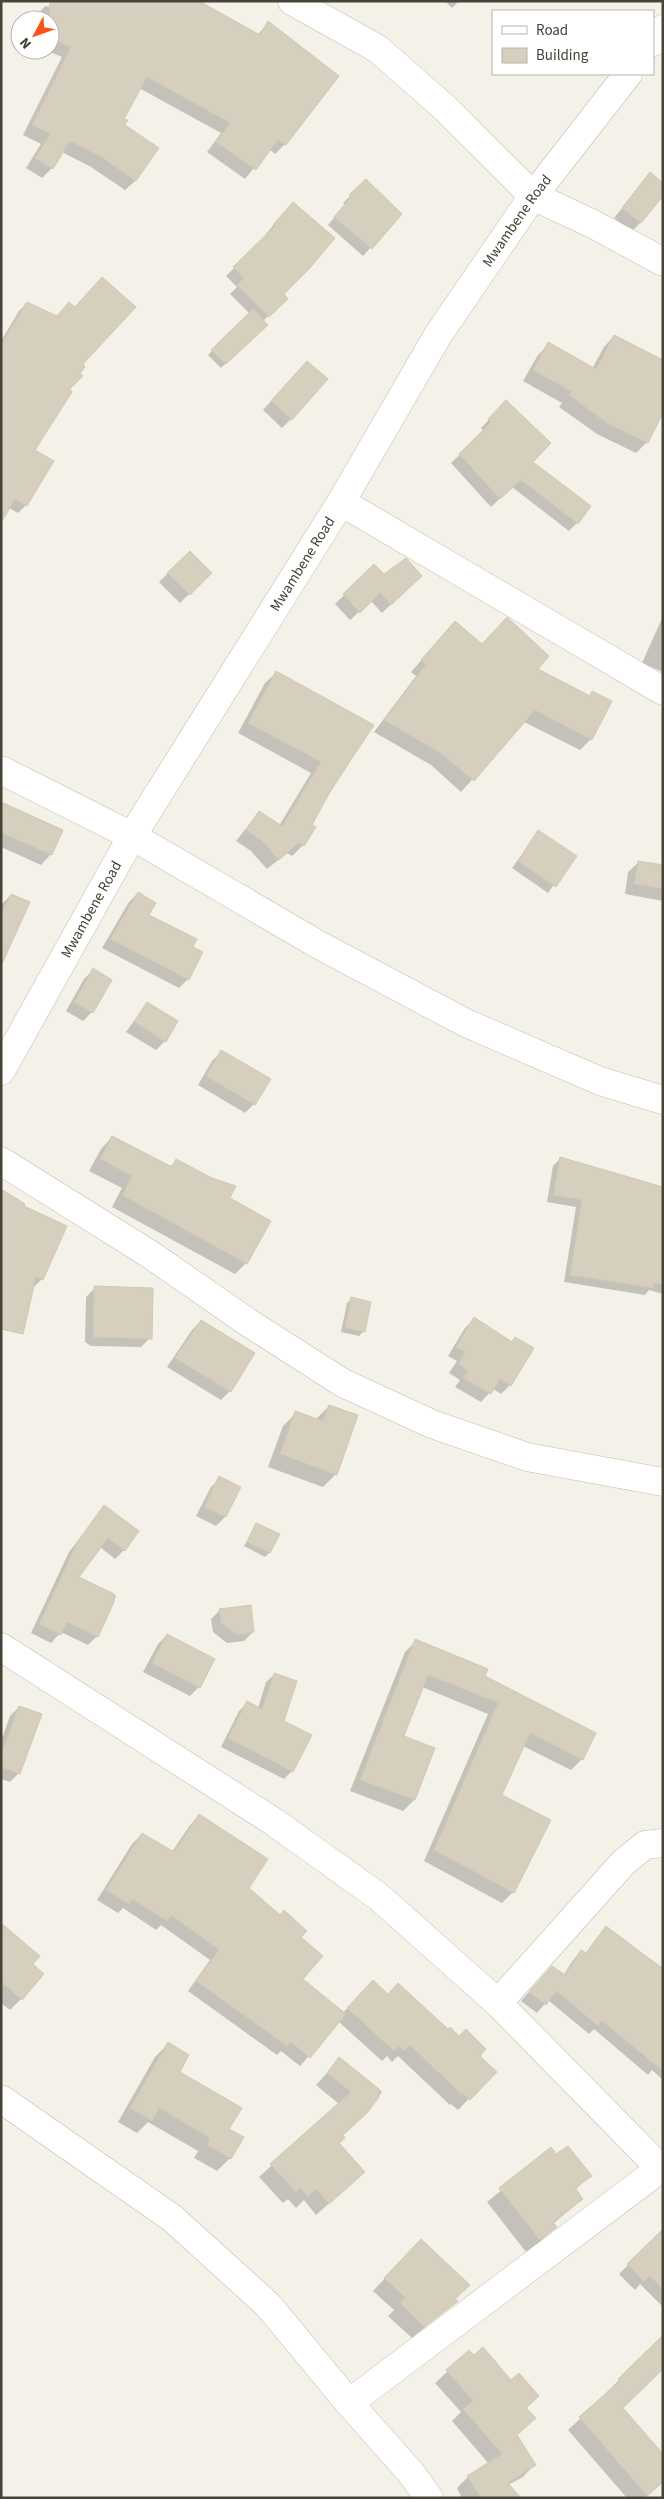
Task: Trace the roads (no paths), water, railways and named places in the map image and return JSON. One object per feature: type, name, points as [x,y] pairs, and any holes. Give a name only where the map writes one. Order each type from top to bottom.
[{"type":"street","points":[[292,1],[378,49],[446,109],[534,196],[593,224],[663,262]]},
{"type":"street","points":[[654,41],[663,29]]},
{"type":"street","name":"Mwambene Road","points":[[1,1071],[132,836],[341,502],[438,335],[534,196],[627,75]]},
{"type":"street","points":[[341,502],[663,691]]},
{"type":"street","points":[[1,770],[132,836],[319,945],[466,1024],[600,1081],[663,1100]]},
{"type":"street","points":[[1,1161],[151,1255],[249,1323],[343,1384],[432,1424],[528,1457],[663,1482]]},
{"type":"street","points":[[1,1647],[298,1840],[378,1897],[498,2003],[662,2170],[349,2403]]},
{"type":"street","points":[[498,2003],[623,1863],[645,1844],[663,1843]]},
{"type":"street","points":[[1,2099],[172,2218],[268,2305],[411,2474],[429,2498]]}]
